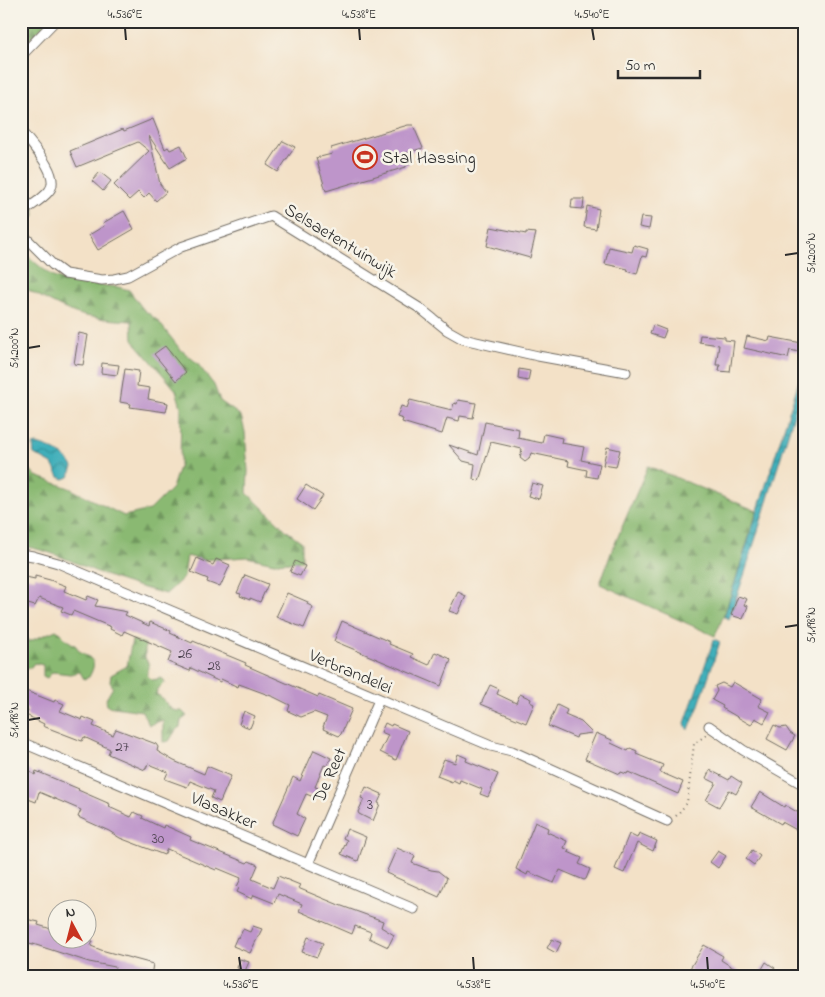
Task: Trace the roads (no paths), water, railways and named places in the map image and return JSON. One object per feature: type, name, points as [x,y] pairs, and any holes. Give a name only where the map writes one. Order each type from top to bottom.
[{"type":"street","points":[[21,56],[55,21]]},
{"type":"street","points":[[21,131],[49,169],[52,177],[50,190],[21,213]]},
{"type":"street","name":"Selsaetentuinwijk","points":[[21,233],[53,266],[65,274],[102,280],[128,276],[181,247],[271,216],[421,309],[447,330],[463,339],[538,356],[626,372]]},
{"type":"street","name":"Verbrandelei","points":[[21,554],[58,563],[491,746],[512,751],[667,821]]},
{"type":"street","name":"De Reet","points":[[308,864],[380,700]]},
{"type":"street","points":[[709,726],[743,750],[804,785]]},
{"type":"street","name":"Vlasakker","points":[[21,742],[414,909]]},
{"type":"water","points":[[804,365],[804,382],[729,619],[724,617]]},
{"type":"water","points":[[37,444],[53,450],[70,462],[73,467],[69,477],[64,479],[59,477],[52,464],[34,454],[33,445]]},
{"type":"water","points":[[714,639],[720,642],[698,708],[689,729],[687,729],[685,723]]},
{"type":"place","name":"Stal Hassing","points":[[365,157]]}]
